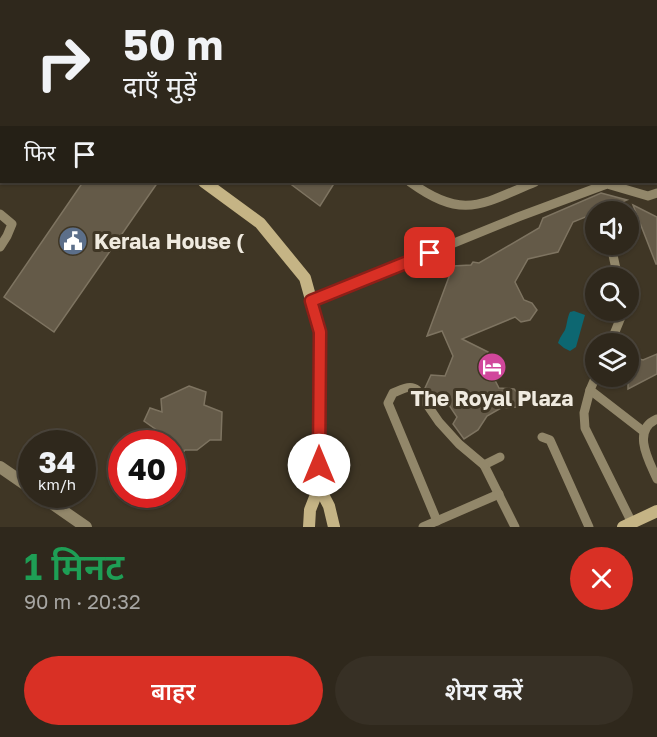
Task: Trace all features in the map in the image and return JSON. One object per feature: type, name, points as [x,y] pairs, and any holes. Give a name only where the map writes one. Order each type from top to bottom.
[{"type":"street","points":[[205,183],[260,223],[305,278],[320,332],[319,487],[310,510],[309,527]]},
{"type":"street","points":[[0,467],[18,479]]},
{"type":"street","points":[[319,487],[329,506],[334,527]]},
{"type":"street","points":[[59,508],[86,527]]},
{"type":"street","points":[[627,525],[657,511]]},
{"type":"lane","points":[[411,183],[430,196],[458,206],[478,205],[533,183]]},
{"type":"lane","points":[[311,301],[507,221],[607,184],[648,196],[657,193]]},
{"type":"lane","points":[[0,214],[12,224],[8,237],[0,247]]},
{"type":"lane","points":[[437,521],[388,403],[393,393],[409,387],[417,390],[439,422],[459,444],[484,465],[515,527]]},
{"type":"lane","points":[[591,387],[584,413],[585,428],[627,525]]},
{"type":"lane","points":[[590,390],[644,431]]},
{"type":"lane","points":[[657,419],[651,421],[644,431],[643,441],[657,479]]},
{"type":"lane","points":[[542,437],[550,440],[589,527]]},
{"type":"lane","points":[[484,465],[500,457]]},
{"type":"lane","points":[[423,527],[499,495]]},
{"type":"water","points":[[570,312],[585,315],[576,347],[570,351],[558,343],[565,330]]},
{"type":"building","points":[[82,183],[157,183],[54,332],[4,297]]},
{"type":"building","points":[[289,183],[334,183],[320,206]]},
{"type":"building","points":[[601,193],[627,200],[585,201],[585,217],[573,222],[558,252],[528,259],[515,282],[524,300],[532,303],[537,310],[530,320],[521,322],[515,317],[462,339],[488,352],[485,361],[499,388],[514,389],[521,397],[517,407],[501,408],[487,416],[478,430],[464,439],[453,424],[457,417],[445,399],[439,399],[425,388],[431,375],[445,376],[453,356],[442,331],[427,336],[453,266],[479,263],[539,228],[543,218]]},
{"type":"building","points":[[639,208],[657,217],[656,264],[639,220]]},
{"type":"building","points":[[657,354],[657,374],[639,383],[639,359],[643,360]]},
{"type":"building","points":[[189,386],[206,392],[204,405],[222,412],[221,440],[210,440],[197,450],[186,450],[186,430],[157,430],[144,421],[150,408],[162,412],[161,399]]},
{"type":"place","name":"Kerala House (","points":[[73,241]]},
{"type":"place","name":"The Royal Plaza","points":[[492,367]]},
{"type":"route","points":[[319,465],[320,332],[311,301],[430,253]]}]
